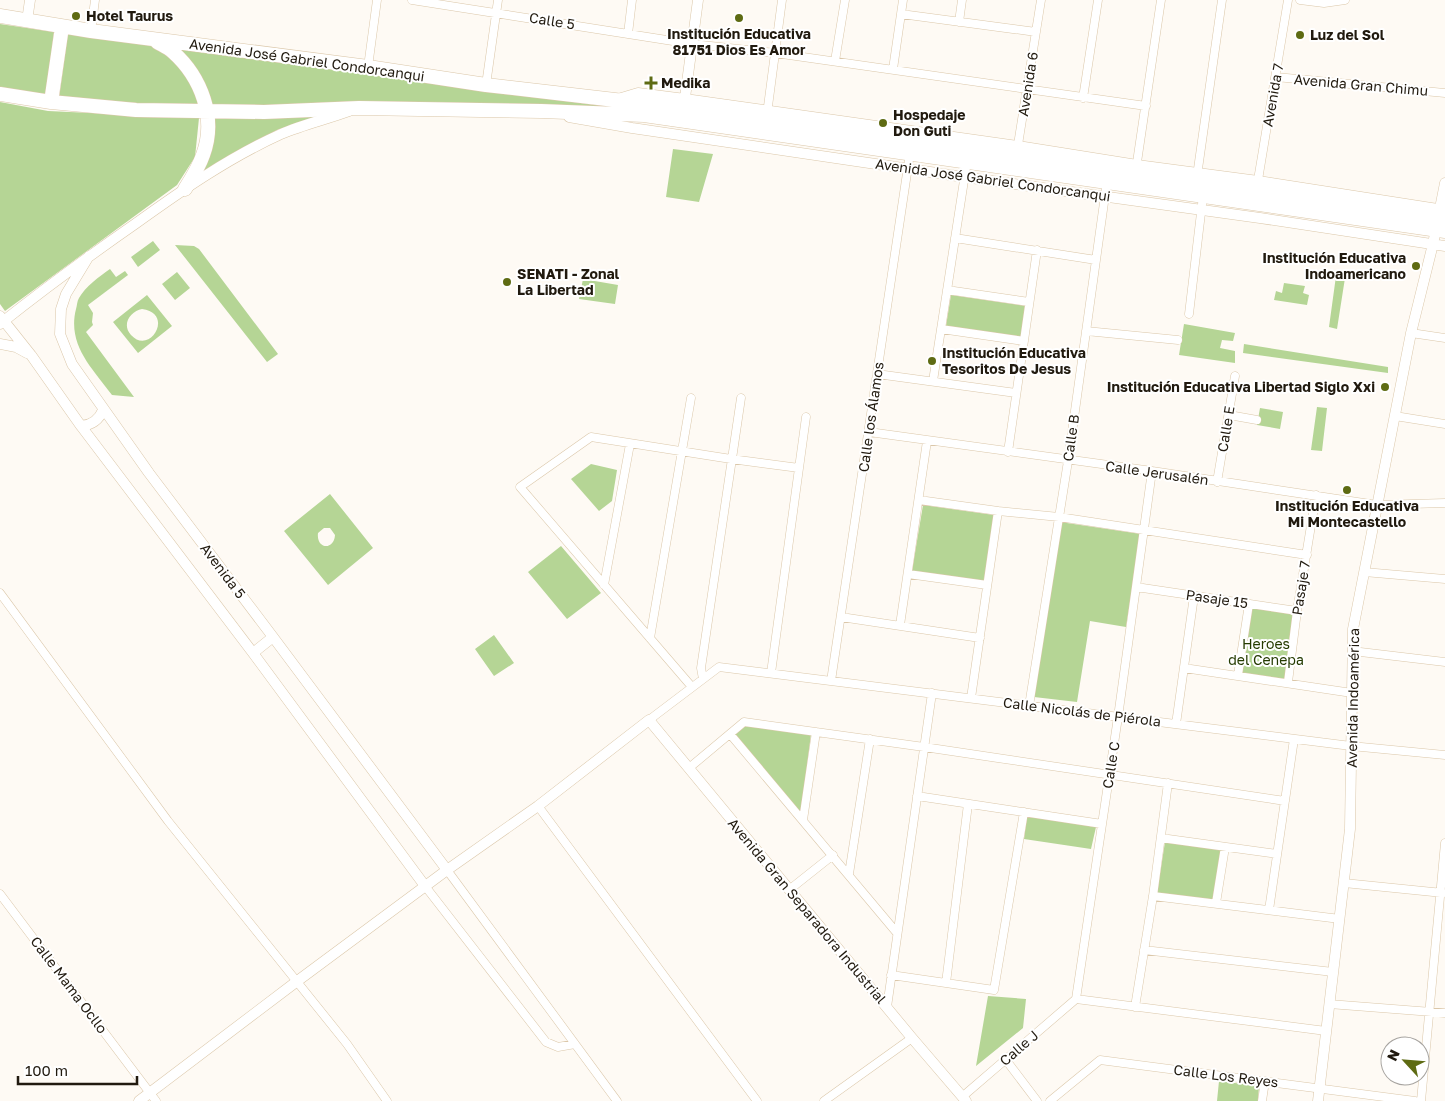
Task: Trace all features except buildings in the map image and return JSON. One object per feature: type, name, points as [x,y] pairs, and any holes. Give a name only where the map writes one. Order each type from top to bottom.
[{"type":"highway","name":"Avenida José Gabriel Condorcanqui","points":[[0,16],[62,27],[368,67],[486,85],[684,109],[1016,157],[1108,176],[1202,203],[1441,219]]},
{"type":"highway","points":[[51,102],[62,27]]},
{"type":"highway","points":[[152,39],[172,51],[189,68],[201,88],[207,111],[208,132],[204,152],[196,172],[185,188]]},
{"type":"highway","name":"Avenida José Gabriel Condorcanqui","points":[[0,94],[51,102],[136,110],[264,112],[359,108],[644,115],[684,109]]},
{"type":"highway","name":"Avenida José Gabriel Condorcanqui","points":[[766,121],[910,153],[966,161],[1016,157]]},
{"type":"highway","name":"Avenida José Gabriel Condorcanqui","points":[[1108,176],[1136,169],[1257,186],[1441,219]]},
{"type":"street","points":[[27,21],[30,0]]},
{"type":"street","points":[[91,31],[95,0]]},
{"type":"street","points":[[368,67],[377,0]]},
{"type":"street","name":"Calle 5","points":[[412,0],[440,2],[692,44],[775,52],[1146,106]]},
{"type":"street","points":[[486,85],[498,0]]},
{"type":"street","points":[[628,34],[632,0]]},
{"type":"street","points":[[684,109],[698,0]]},
{"type":"street","points":[[766,121],[782,0]]},
{"type":"street","points":[[835,61],[844,0]]},
{"type":"street","points":[[893,70],[904,0]]},
{"type":"street","points":[[960,22],[962,0]]},
{"type":"street","name":"Avenida 6","points":[[1016,157],[1041,0]]},
{"type":"street","points":[[1083,98],[1098,0]]},
{"type":"street","points":[[1136,169],[1161,0]]},
{"type":"street","points":[[1189,314],[1202,203],[1197,178],[1222,0]]},
{"type":"street","name":"Avenida 7","points":[[1257,186],[1288,0]]},
{"type":"street","points":[[1300,0],[1324,2],[1345,0]]},
{"type":"street","points":[[901,14],[1036,32]]},
{"type":"street","name":"Avenida Gran Chimu","points":[[1276,77],[1445,93]]},
{"type":"street","points":[[1,320],[185,188],[234,158],[282,134],[359,108]]},
{"type":"street","name":"Avenida José Gabriel Condorcanqui","points":[[684,109],[766,121]]},
{"type":"street","name":"Avenida José Gabriel Condorcanqui","points":[[541,112],[632,128],[964,177],[1105,196],[1202,203],[1445,246]]},
{"type":"street","name":"Calle los Álamos","points":[[831,681],[910,153]]},
{"type":"street","name":"Avenida José Gabriel Condorcanqui","points":[[1016,157],[1136,169]]},
{"type":"street","points":[[933,381],[966,161]]},
{"type":"street","name":"Calle B","points":[[1029,706],[1068,461],[1108,176]]},
{"type":"street","name":"Avenida Indoamérica","points":[[1318,1101],[1350,829],[1353,629],[1411,333],[1441,219],[1444,190]]},
{"type":"street","points":[[955,238],[1096,260]]},
{"type":"street","points":[[1008,452],[1037,250]]},
{"type":"street","name":"Avenida 5","points":[[89,256],[66,294],[61,309],[60,334],[72,364],[154,481],[447,870]]},
{"type":"street","points":[[947,290],[1029,302]]},
{"type":"street","name":"Avenida 5","points":[[1,320],[31,355],[81,426],[253,653],[425,886]]},
{"type":"street","points":[[941,329],[1024,341]]},
{"type":"street","points":[[1086,331],[1178,340]]},
{"type":"street","points":[[1411,333],[1445,338]]},
{"type":"street","points":[[0,344],[16,348],[31,355]]},
{"type":"street","points":[[877,374],[1016,393]]},
{"type":"street","name":"Calle E","points":[[1217,482],[1235,376]]},
{"type":"street","points":[[650,638],[691,398]]},
{"type":"street","points":[[139,1101],[153,1097],[296,982],[447,870],[538,806],[703,679],[701,668],[741,398]]},
{"type":"street","points":[[81,426],[88,426],[95,421],[103,410]]},
{"type":"street","points":[[1229,415],[1257,420]]},
{"type":"street","points":[[1394,416],[1445,424]]},
{"type":"street","points":[[770,673],[806,417]]},
{"type":"street","name":"Calle Jerusalén","points":[[869,432],[1068,461],[1152,471],[1377,505],[1445,503]]},
{"type":"street","points":[[692,687],[520,488],[590,437],[799,468]]},
{"type":"street","points":[[900,625],[927,441]]},
{"type":"street","points":[[604,585],[630,444]]},
{"type":"street","name":"Calle C","points":[[1076,999],[1110,774],[1152,471]]},
{"type":"street","name":"Pasaje 7","points":[[1288,682],[1297,611],[1316,495]]},
{"type":"street","points":[[918,500],[1059,517],[1306,555]]},
{"type":"street","points":[[971,698],[998,511]]},
{"type":"street","points":[[1364,572],[1445,579]]},
{"type":"street","points":[[908,574],[988,585]]},
{"type":"street","name":"Pasaje 15","points":[[1136,587],[1297,611]]},
{"type":"street","points":[[0,592],[168,821],[347,1044],[387,1101]]},
{"type":"street","points":[[1176,724],[1194,596]]},
{"type":"street","points":[[1238,675],[1249,604]]},
{"type":"street","points":[[841,617],[980,638]]},
{"type":"street","points":[[253,653],[273,637]]},
{"type":"street","points":[[1352,651],[1445,662]]},
{"type":"street","name":"Calle Nicolás de Piérola","points":[[703,679],[719,667],[1351,746],[1445,755]]},
{"type":"street","points":[[1184,668],[1352,692]]},
{"type":"street","points":[[887,1007],[932,693]]},
{"type":"street","name":"Avenida Gran Separadora Industrial","points":[[649,720],[964,1099]]},
{"type":"street","points":[[688,768],[744,722],[1285,801]]},
{"type":"street","points":[[803,820],[816,732]]},
{"type":"street","points":[[730,734],[897,933]]},
{"type":"street","points":[[849,874],[870,739]]},
{"type":"street","points":[[1270,910],[1294,739]]},
{"type":"street","points":[[1135,1007],[1153,896],[1168,783]]},
{"type":"street","points":[[917,796],[1102,824]]},
{"type":"street","points":[[946,983],[968,804]]},
{"type":"street","points":[[538,806],[757,1101]]},
{"type":"street","points":[[891,975],[994,990],[1024,812]]},
{"type":"street","points":[[1161,838],[1278,854]]},
{"type":"street","points":[[1421,1101],[1442,893],[1445,843]]},
{"type":"street","points":[[1216,903],[1225,847]]},
{"type":"street","points":[[789,890],[833,855]]},
{"type":"street","points":[[447,870],[617,1101]]},
{"type":"street","points":[[1344,883],[1442,893]]},
{"type":"street","points":[[425,886],[546,1042],[558,1047],[575,1044]]},
{"type":"street","name":"Calle Mama Ocllo","points":[[0,894],[153,1097]]},
{"type":"street","points":[[1153,896],[1340,919]]},
{"type":"street","points":[[1144,950],[1333,972]]},
{"type":"street","points":[[1076,999],[1326,1031]]},
{"type":"street","name":"Calle J","points":[[964,1099],[1076,999]]},
{"type":"street","points":[[1330,1004],[1445,1013]]},
{"type":"street","points":[[824,1101],[912,1038]]},
{"type":"street","points":[[1006,1060],[1038,1101]]},
{"type":"street","name":"Calle Los Reyes","points":[[1050,1101],[1100,1060],[1414,1101]]},
{"type":"street","points":[[1262,1101],[1265,1081]]},
{"type":"green space","points":[[0,24],[54,32],[46,96],[0,87]]},
{"type":"green space","points":[[68,33],[149,44],[173,59],[193,86],[201,107],[59,98]]},
{"type":"green space","points":[[172,46],[631,110],[210,106],[206,86],[193,65]]},
{"type":"green space","points":[[0,102],[48,111],[199,118],[195,157],[177,185],[5,311],[0,304]]},
{"type":"green space","points":[[330,114],[277,130],[201,173],[212,146],[214,133],[212,117]]},
{"type":"green space","points":[[673,149],[713,154],[699,202],[666,197]]},
{"type":"green space","points":[[153,241],[160,250],[138,267],[131,257]]},
{"type":"green space","points":[[175,245],[194,246],[199,249],[278,354],[267,362]]},
{"type":"green space","points":[[110,269],[116,277],[125,271],[128,275],[88,305],[93,313],[93,325],[86,332],[134,397],[112,395],[89,365],[78,345],[75,334],[74,322],[78,299],[97,278]]},
{"type":"green space","points":[[177,272],[190,288],[175,300],[162,284]]},
{"type":"green space","points":[[1336,276],[1345,278],[1337,329],[1329,327]]},
{"type":"green space","points":[[583,279],[618,285],[615,304],[579,299]]},
{"type":"green space","points":[[1284,283],[1305,286],[1303,293],[1309,295],[1307,305],[1274,300],[1276,291],[1282,293]]},
{"type":"green space","points":[[147,295],[172,326],[138,353],[113,322]],"holes":[[[142,309],[152,312],[157,318],[158,325],[156,331],[152,337],[138,340],[128,331],[127,322],[131,315],[138,310]]]},
{"type":"green space","points":[[951,295],[1026,306],[1021,337],[946,326]]},
{"type":"green space","points":[[1184,324],[1235,333],[1233,341],[1222,340],[1220,348],[1235,351],[1235,363],[1179,355]]},
{"type":"green space","points":[[1244,344],[1388,367],[1388,373],[1243,353]]},
{"type":"green space","points":[[1317,407],[1327,408],[1322,451],[1311,450]]},
{"type":"green space","points":[[1260,408],[1283,412],[1280,429],[1257,425]]},
{"type":"green space","points":[[591,464],[617,470],[612,501],[599,511],[571,479]]},
{"type":"green space","points":[[330,494],[373,548],[328,585],[284,531]],"holes":[[[324,528],[330,528],[335,535],[334,540],[329,546],[322,545],[318,538],[318,533]]]},
{"type":"green space","points":[[923,505],[994,515],[985,581],[912,571]]},
{"type":"green space","points":[[1060,522],[1141,534],[1126,627],[1090,621],[1077,702],[1034,697]]},
{"type":"green space","points":[[561,546],[601,593],[567,619],[528,572]]},
{"type":"green space","name":"Heroes del Cenepa","points":[[1252,607],[1293,613],[1285,679],[1241,673]]},
{"type":"green space","points":[[494,635],[514,663],[494,676],[475,649]]},
{"type":"green space","points":[[746,725],[811,734],[801,814],[734,735]]},
{"type":"green space","points":[[1027,816],[1096,827],[1091,849],[1024,839]]},
{"type":"green space","points":[[1165,842],[1222,850],[1214,900],[1157,893]]},
{"type":"green space","points":[[988,996],[1026,999],[1023,1028],[976,1066]]},
{"type":"green space","points":[[1219,1081],[1259,1086],[1258,1101],[1217,1101]]},
{"type":"place","name":"Hotel Taurus","points":[[76,16]]},
{"type":"place","name":"Institución Educativa 81751 Dios Es Amor","points":[[739,18]]},
{"type":"place","name":"Luz del Sol","points":[[1300,35]]},
{"type":"place","name":"Medika","points":[[651,83]]},
{"type":"place","name":"Hospedaje Don Guti","points":[[883,123]]},
{"type":"place","name":"Institución Educativa Indoamericano","points":[[1416,266]]},
{"type":"place","name":"SENATI - Zonal La Libertad","points":[[507,282]]},
{"type":"place","name":"Institución Educativa Tesoritos De Jesus","points":[[932,361]]},
{"type":"place","name":"Institución Educativa Libertad Siglo Xxi","points":[[1385,387]]},
{"type":"place","name":"Institución Educativa Mi Montecastello","points":[[1347,490]]}]
